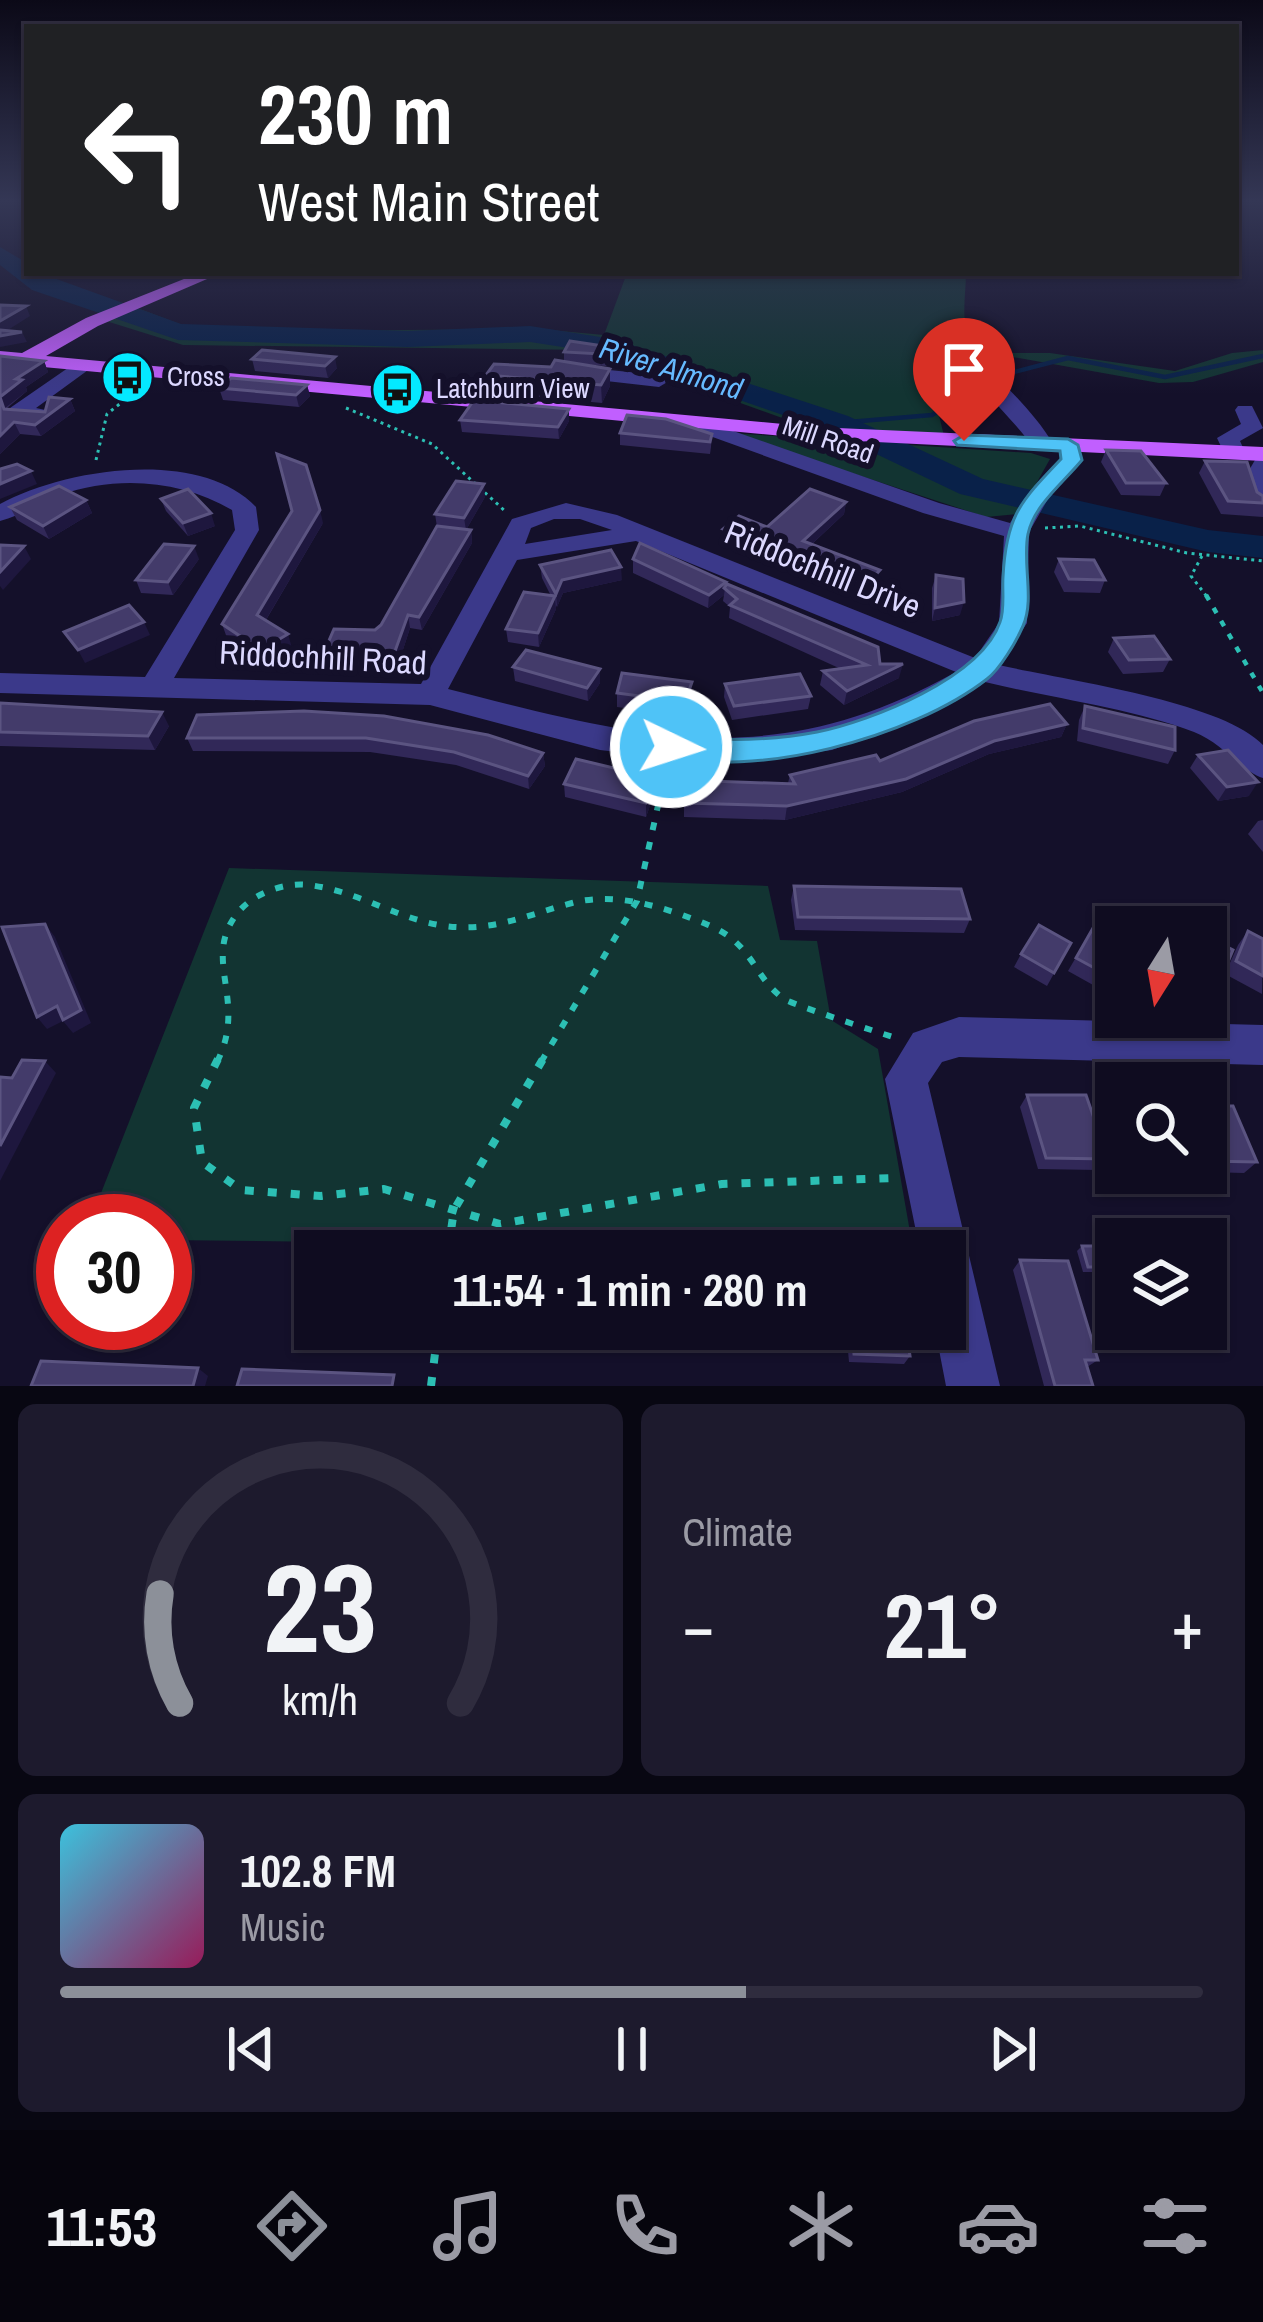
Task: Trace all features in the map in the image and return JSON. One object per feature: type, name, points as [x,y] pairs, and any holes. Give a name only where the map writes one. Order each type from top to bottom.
[{"type":"main road","points":[[26,359],[92,322],[206,276]]},
{"type":"main road","points":[[0,357],[815,433],[1263,454]]},
{"type":"street","points":[[965,343],[972,363],[1035,428],[1042,444]]},
{"type":"street","points":[[43,415],[17,412],[86,365]]},
{"type":"street","points":[[568,372],[660,378],[642,418]]},
{"type":"street","points":[[1234,452],[1228,438],[1253,427],[1245,410]]},
{"type":"street","name":"Mill Road","points":[[689,422],[931,508],[1028,513]]},
{"type":"street","points":[[1028,513],[1072,460],[1068,445]]},
{"type":"street","points":[[1263,465],[1255,479],[1263,498]]},
{"type":"street","points":[[0,514],[17,503],[117,477],[217,487],[244,507],[247,530],[154,686]]},
{"type":"street","name":"Riddochhill Drive","points":[[521,524],[573,508],[593,512],[981,671]]},
{"type":"street","name":"Riddochhill Road","points":[[0,683],[430,695],[600,740],[716,752],[821,742],[922,704],[981,671],[1013,622],[1028,513]]},
{"type":"street","points":[[430,695],[521,524]]},
{"type":"street","points":[[508,554],[638,533]]},
{"type":"street","points":[[981,671],[1202,723],[1241,742],[1263,766]]},
{"type":"street","points":[[940,1230],[906,1079],[928,1047],[959,1036],[1263,1045]]},
{"type":"street","points":[[965,1350],[973,1386]]},
{"type":"path","points":[[90,483],[107,414],[160,372]]},
{"type":"path","points":[[291,384],[432,444],[521,524]]},
{"type":"path","points":[[1028,513],[1202,556],[1263,561]]},
{"type":"path","points":[[1202,556],[1191,576],[1220,614],[1263,693]]},
{"type":"path","points":[[451,1230],[454,1210],[638,901],[671,747]]},
{"type":"path","points":[[928,1047],[860,1028],[820,1005],[785,1000],[744,945],[710,925],[638,901],[577,901],[503,927],[438,925],[340,888],[285,882],[237,912],[218,951],[231,1000],[230,1036],[194,1108],[202,1162],[241,1190],[321,1196],[384,1189],[500,1224],[722,1184],[929,1177]]},
{"type":"path","points":[[431,1386],[435,1350]]},
{"type":"green space","points":[[626,276],[966,276],[966,329],[985,353],[1050,353],[1175,371],[1232,353],[1263,350],[1263,362],[1193,382],[1159,383],[1007,356],[1001,369],[968,376],[937,407],[944,436],[813,429],[593,350],[183,345],[106,321],[140,309],[185,326],[245,331],[539,329],[604,335]]},
{"type":"green space","points":[[730,433],[1031,453],[1050,459],[1019,514],[986,517]]},
{"type":"green space","points":[[229,868],[768,886],[780,940],[817,941],[831,1020],[878,1049],[910,1230],[294,1230],[294,1242],[192,1240],[192,1194],[101,1194]]},
{"type":"building","points":[[0,305],[26,306],[0,321]]},
{"type":"building","points":[[570,341],[623,349],[620,355],[564,352]]},
{"type":"building","points":[[262,350],[335,357],[325,366],[252,359]]},
{"type":"building","points":[[0,356],[44,361],[16,379],[22,380],[0,397]]},
{"type":"building","points":[[555,360],[610,369],[601,385],[486,375],[494,364],[551,367]]},
{"type":"building","points":[[231,378],[307,385],[296,395],[219,388]]},
{"type":"building","points":[[0,397],[4,409],[45,412],[49,397],[70,399],[35,425],[14,422],[0,436]]},
{"type":"building","points":[[474,400],[569,409],[558,427],[460,420]]},
{"type":"building","points":[[627,415],[666,419],[712,434],[710,442],[620,433]]},
{"type":"building","points":[[1106,450],[1141,451],[1166,483],[1126,483]]},
{"type":"building","points":[[277,454],[306,465],[320,510],[257,615],[288,634],[261,650],[222,624],[292,511]]},
{"type":"building","points":[[1205,461],[1247,462],[1263,503],[1228,501]]},
{"type":"building","points":[[17,464],[31,471],[0,484],[0,469]]},
{"type":"building","points":[[456,481],[484,484],[464,518],[435,514]]},
{"type":"building","points":[[59,486],[86,500],[43,526],[10,507]]},
{"type":"building","points":[[188,489],[211,513],[183,523],[161,499]]},
{"type":"building","points":[[810,489],[846,502],[803,541],[880,570],[866,585],[723,529],[739,516],[767,527]]},
{"type":"building","points":[[437,526],[471,530],[419,617],[408,615],[394,654],[324,652],[334,629],[375,630],[381,625]]},
{"type":"building","points":[[640,543],[726,582],[709,595],[633,559]]},
{"type":"building","points":[[164,544],[194,546],[168,582],[136,580]]},
{"type":"building","points":[[0,545],[24,546],[0,572]]},
{"type":"building","points":[[611,550],[621,567],[562,580],[556,594],[540,565]]},
{"type":"building","points":[[1059,559],[1094,560],[1105,580],[1069,579]]},
{"type":"building","points":[[936,575],[963,579],[964,602],[935,608]]},
{"type":"building","points":[[727,584],[878,647],[880,664],[903,664],[847,691],[823,671],[867,665],[730,605],[737,599],[724,588]]},
{"type":"building","points":[[524,592],[555,596],[538,633],[506,629]]},
{"type":"building","points":[[129,605],[144,622],[78,650],[64,632]]},
{"type":"building","points":[[1154,636],[1170,659],[1129,660],[1114,638]]},
{"type":"building","points":[[526,650],[600,669],[587,688],[513,667]]},
{"type":"building","points":[[622,673],[692,682],[685,702],[617,693]]},
{"type":"building","points":[[800,674],[811,696],[734,706],[725,684]]},
{"type":"building","points":[[0,703],[162,712],[148,736],[0,732]]},
{"type":"building","points":[[1050,704],[1067,724],[994,741],[906,779],[787,806],[685,803],[684,780],[795,784],[790,775],[876,755],[880,761],[974,721]]},
{"type":"building","points":[[1085,706],[1175,727],[1175,750],[1083,728]]},
{"type":"building","points":[[304,711],[384,716],[488,735],[543,753],[528,776],[454,752],[366,738],[187,738],[197,715]]},
{"type":"building","points":[[1228,750],[1258,782],[1227,787],[1198,755]]},
{"type":"building","points":[[576,759],[656,778],[646,803],[564,784]]},
{"type":"building","points":[[794,886],[961,889],[970,919],[798,917]]},
{"type":"building","points":[[45,924],[81,1010],[63,1020],[57,1006],[37,1017],[2,927]]},
{"type":"building","points":[[1039,925],[1071,943],[1054,973],[1021,954]]},
{"type":"building","points":[[1093,928],[1095,929],[1095,968],[1076,958]]},
{"type":"building","points":[[1248,931],[1263,939],[1263,976],[1236,961]]},
{"type":"building","points":[[22,1060],[45,1061],[0,1146],[0,1077],[12,1078]]},
{"type":"building","points":[[1027,1095],[1086,1095],[1095,1121],[1095,1159],[1046,1158]]},
{"type":"building","points":[[1227,1106],[1233,1106],[1257,1162],[1227,1161]]},
{"type":"building","points":[[1082,1246],[1095,1246],[1095,1267],[1088,1267]]},
{"type":"building","points":[[1020,1260],[1068,1261],[1098,1360],[1085,1360],[1093,1386],[1055,1386]]},
{"type":"building","points":[[854,1350],[909,1350],[910,1356],[854,1354]]},
{"type":"building","points":[[41,1361],[198,1368],[193,1386],[31,1386]]},
{"type":"building","points":[[242,1369],[394,1375],[392,1386],[237,1386]]},
{"type":"waterway","name":"River Almond","points":[[14,265],[24,272]]},
{"type":"waterway","name":"River Almond","points":[[29,276],[41,285],[178,332],[408,339],[530,334],[613,347],[837,423],[972,487],[1208,541],[1263,547]]},
{"type":"waterway","points":[[995,377],[1068,358],[1165,377],[1263,356]]},
{"type":"waterway","points":[[837,423],[932,415],[981,385]]},
{"type":"place","name":"Cross","points":[[128,377]]},
{"type":"place","name":"Latchburn View","points":[[397,389]]},
{"type":"route","points":[[671,747],[716,752],[821,742],[922,704],[981,671],[1013,622],[1017,532],[1037,496],[1072,460],[1068,445],[964,441]]}]
